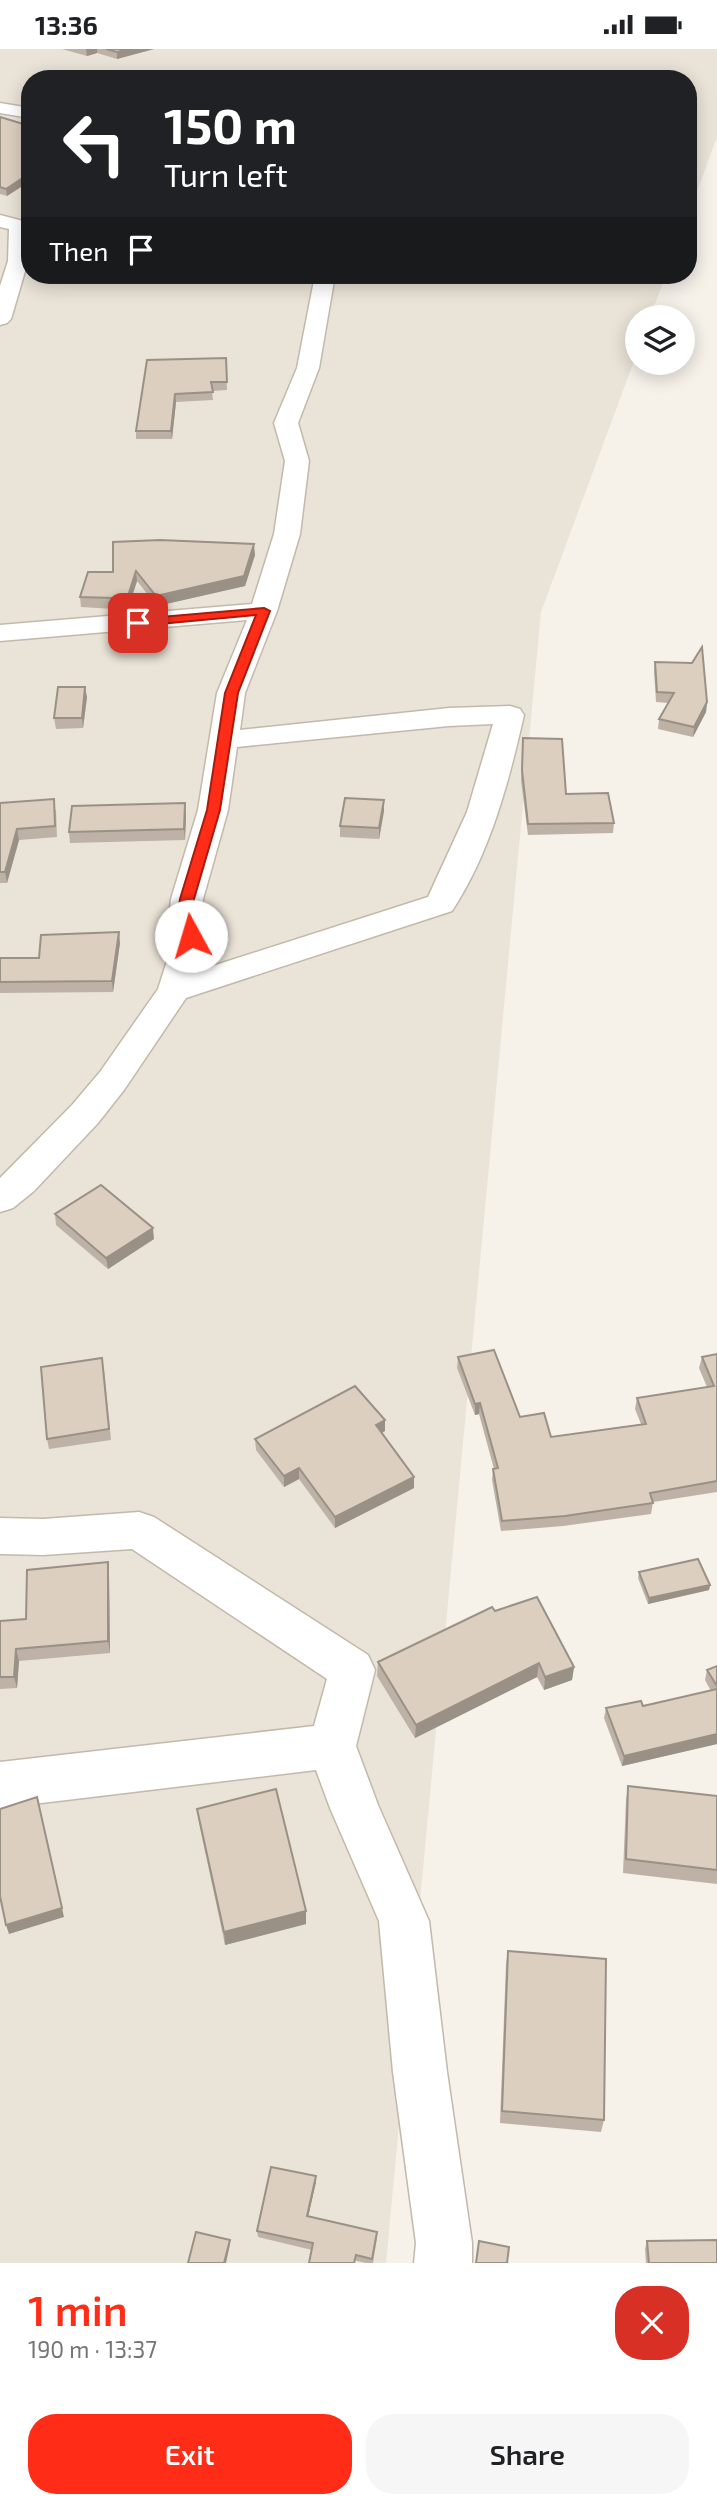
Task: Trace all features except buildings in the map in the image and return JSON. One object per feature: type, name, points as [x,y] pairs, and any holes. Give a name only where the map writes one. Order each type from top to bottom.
[{"type":"street","points":[[0,108],[21,112]]},
{"type":"street","points":[[0,221],[20,226],[19,261],[0,319]]},
{"type":"street","points":[[0,1198],[21,1182],[85,1114],[112,1081],[174,990],[191,936],[185,916],[187,899],[213,810],[232,693],[264,611],[287,534],[297,461],[286,423],[308,368],[322,284]]},
{"type":"street","points":[[0,633],[264,611]]},
{"type":"street","points":[[174,990],[441,904],[457,874],[498,765],[510,715],[449,717],[224,740]]},
{"type":"street","points":[[0,1536],[43,1537],[139,1529],[352,1671],[332,1746],[354,1808],[404,1921],[420,2072],[444,2243],[443,2263]]},
{"type":"street","points":[[0,1785],[332,1746]]},
{"type":"shaded area","points":[[0,49],[717,49],[717,137],[697,191],[697,70],[21,70],[21,284],[663,284],[655,305],[625,305],[625,375],[629,375],[541,612],[386,2263],[0,2263]]},
{"type":"route","points":[[138,623],[264,611],[232,693],[213,810],[187,899],[185,916],[191,936]]}]
